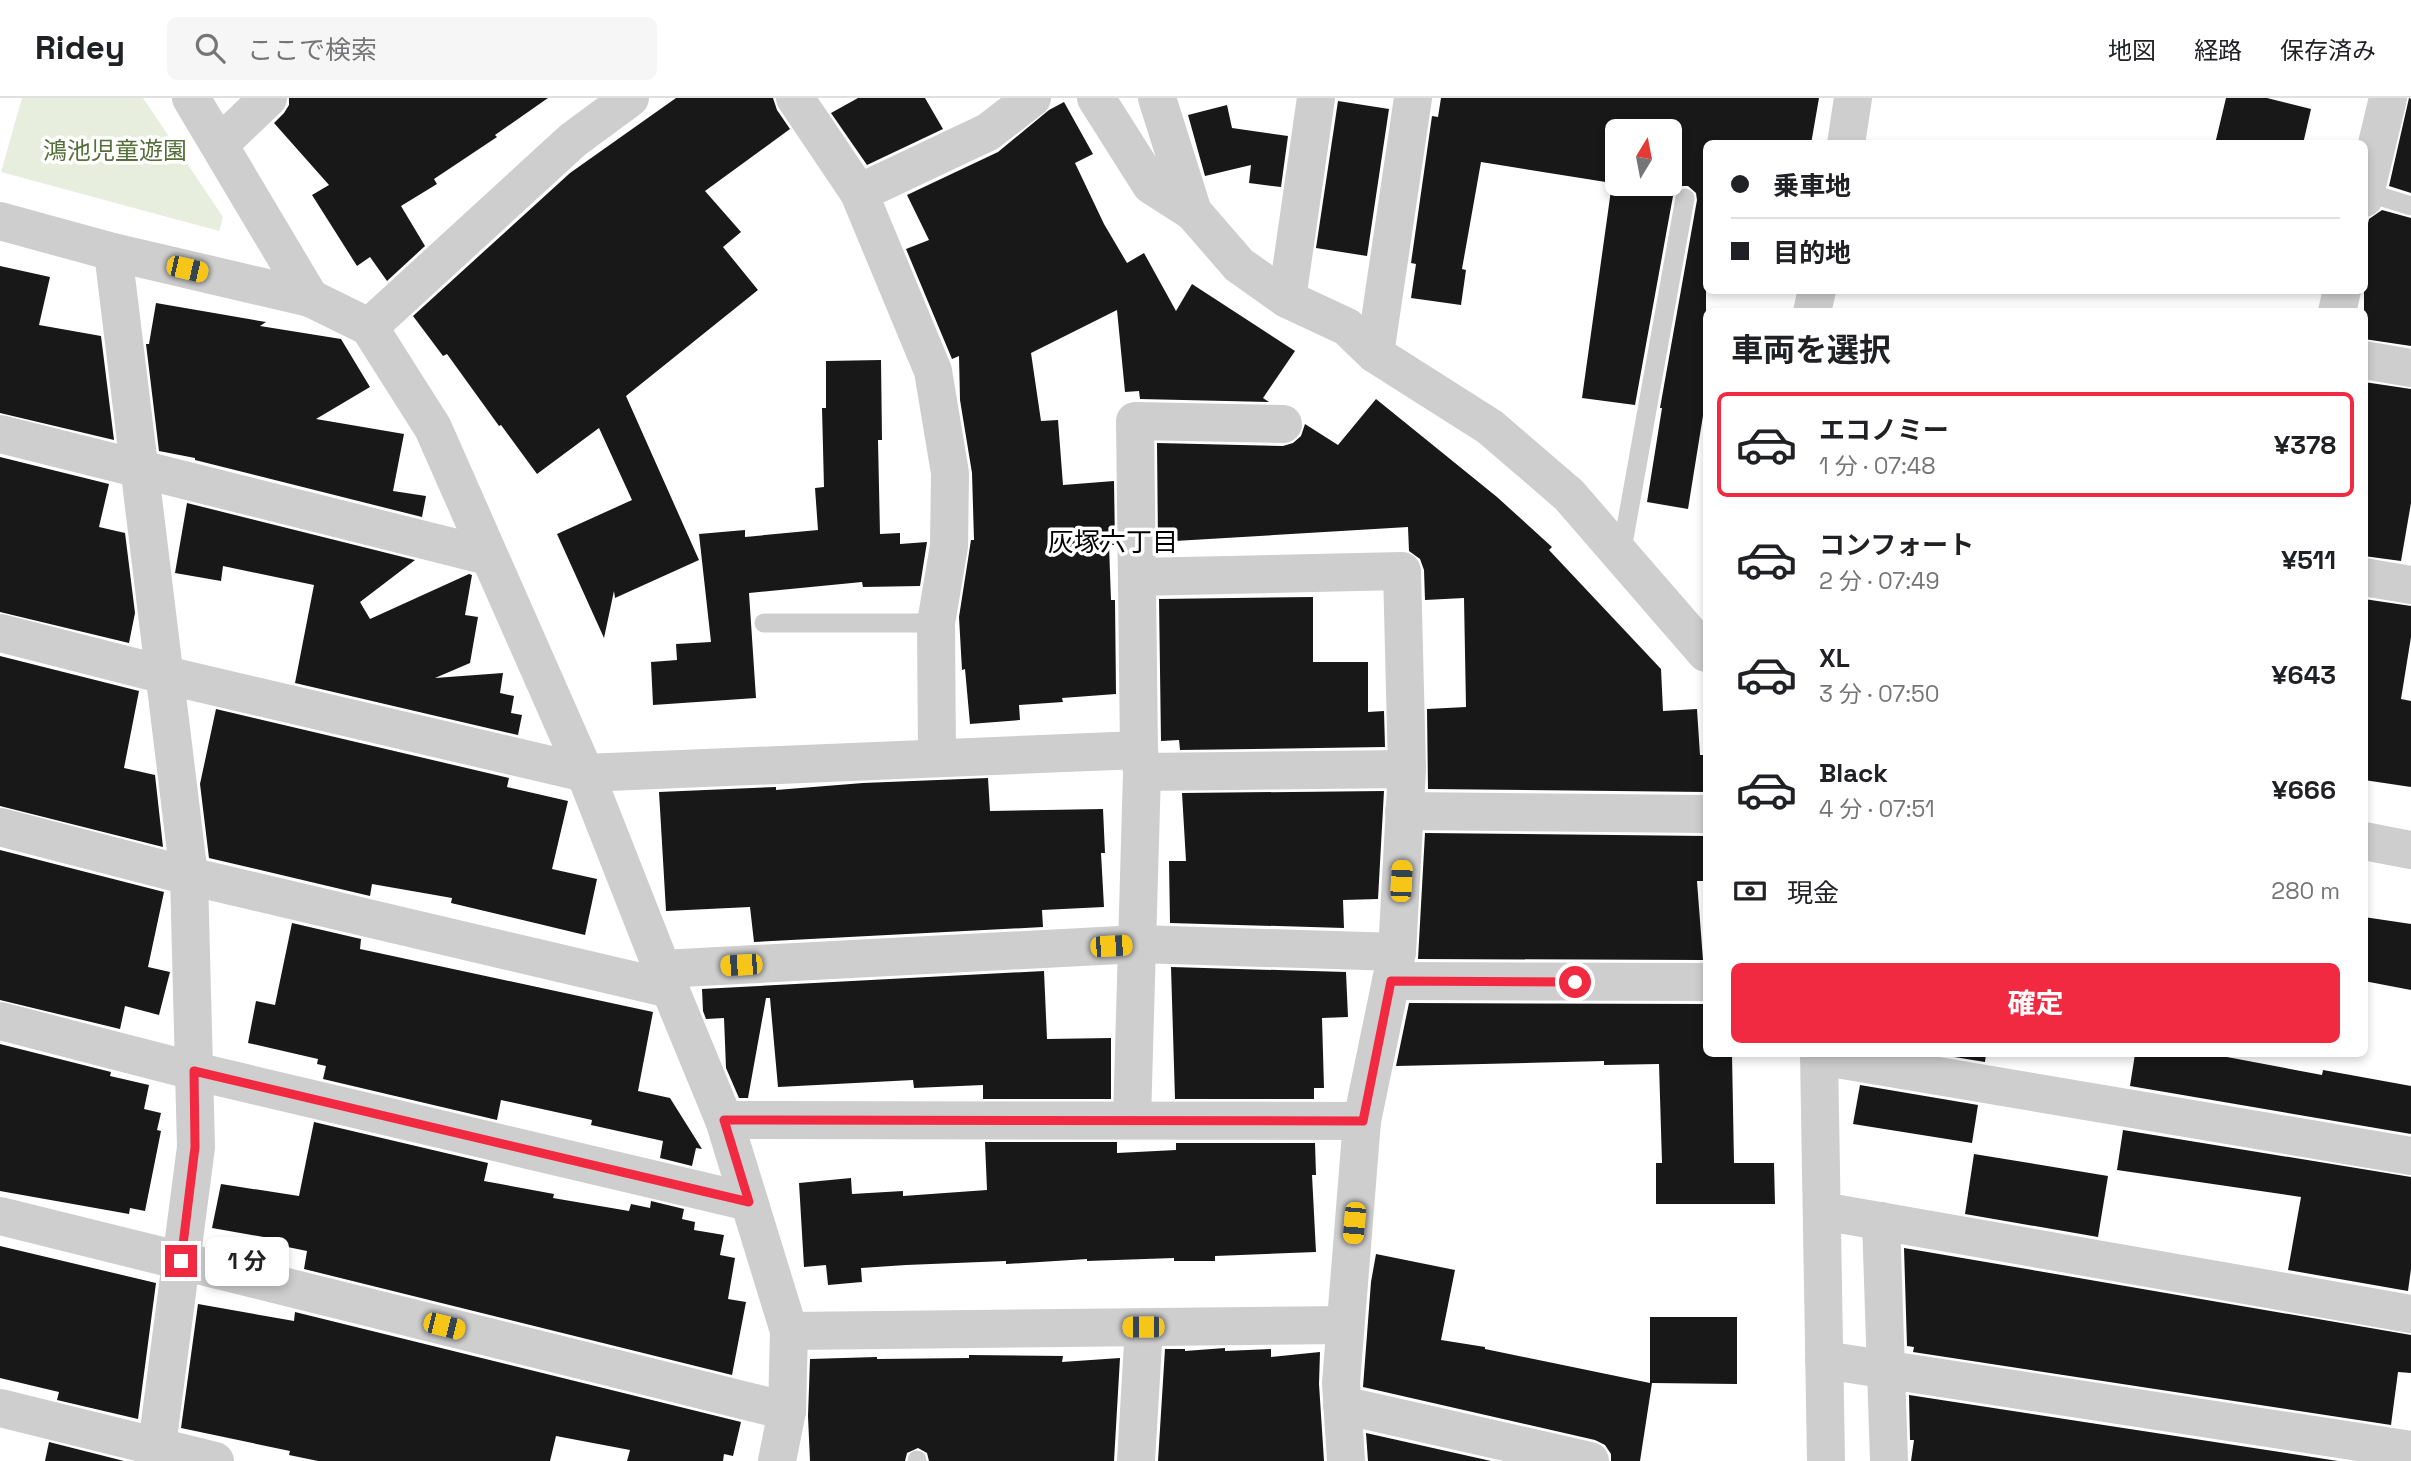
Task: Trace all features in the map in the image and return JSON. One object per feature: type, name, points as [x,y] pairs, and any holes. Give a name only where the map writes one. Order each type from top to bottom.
[{"type":"street","points":[[191,98],[310,298]]},
{"type":"street","points":[[220,144],[268,98]]},
{"type":"street","points":[[369,327],[573,140],[630,98]]},
{"type":"street","points":[[795,98],[859,193],[933,371],[950,473],[949,546],[936,623],[937,757]]},
{"type":"street","points":[[859,193],[988,132],[1032,98]]},
{"type":"street","points":[[1096,98],[1151,185],[1193,212],[1239,265],[1287,299],[1347,327],[1375,354],[1490,427],[1569,495],[1703,650]]},
{"type":"street","points":[[1157,98],[1193,212]]},
{"type":"street","points":[[1287,299],[1316,98]]},
{"type":"street","points":[[1375,354],[1412,98]]},
{"type":"street","points":[[1847,140],[1853,98]]},
{"type":"street","points":[[2368,182],[2388,98]]},
{"type":"street","points":[[0,221],[113,252],[310,298],[369,327],[433,428],[585,773],[724,1120],[789,1331],[787,1411],[777,1461]]},
{"type":"street","points":[[113,252],[189,876],[195,1147],[156,1454]]},
{"type":"street","points":[[2368,361],[2411,368]]},
{"type":"street","points":[[1132,1120],[1140,761],[1135,421],[1283,424]]},
{"type":"street","points":[[0,434],[488,556]]},
{"type":"street","points":[[1137,577],[1402,571],[1407,769],[1394,966],[1363,1121],[1345,1325],[1341,1383],[1346,1461]]},
{"type":"street","points":[[2368,578],[2411,584]]},
{"type":"street","points":[[0,632],[165,675],[585,773],[937,757],[1407,769]]},
{"type":"street","points":[[1404,811],[1703,814]]},
{"type":"street","points":[[0,827],[189,876],[666,979],[1138,944],[1394,966],[1703,982]]},
{"type":"street","points":[[2368,842],[2411,850]]},
{"type":"street","points":[[0,1021],[194,1071],[749,1202]]},
{"type":"street","points":[[1819,1057],[1826,1461]]},
{"type":"street","points":[[1831,1057],[2411,1156]]},
{"type":"street","points":[[724,1120],[1363,1121]]},
{"type":"street","points":[[1822,1211],[2411,1314]]},
{"type":"street","points":[[0,1216],[787,1411]]},
{"type":"street","points":[[1881,1221],[1889,1461]]},
{"type":"street","points":[[789,1331],[1345,1325]]},
{"type":"street","points":[[1136,1461],[1143,1327]]},
{"type":"street","points":[[1824,1360],[2411,1450]]},
{"type":"street","points":[[1342,1405],[1590,1461]]},
{"type":"street","points":[[0,1408],[156,1454],[215,1461]]},
{"type":"lane","points":[[2368,196],[2411,205]]},
{"type":"lane","points":[[1621,555],[1685,198]]},
{"type":"lane","points":[[764,623],[936,623]]},
{"type":"green space","name":"鴻池児童遊園","points":[[22,98],[143,98],[223,217],[219,231],[1,172]]},
{"type":"building","points":[[289,98],[548,98],[495,135],[497,137],[434,179],[437,184],[401,206],[425,246],[387,281],[370,257],[357,266],[312,195],[329,185],[274,123],[289,105]]},
{"type":"building","points":[[676,98],[773,98],[777,110],[790,129],[705,191],[741,232],[723,247],[758,290],[626,396],[699,560],[615,598],[614,591],[604,638],[557,534],[632,500],[599,428],[537,474],[447,354],[443,356],[413,316],[570,173]]},
{"type":"building","points":[[858,98],[925,98],[943,129],[867,165],[831,113]]},
{"type":"building","points":[[1441,98],[1819,98],[1812,140],[1703,140],[1703,294],[1706,294],[1706,308],[1703,308],[1703,416],[1688,509],[1647,502],[1660,408],[1697,200],[1696,193],[1688,186],[1682,186],[1682,119],[1605,119],[1605,182],[1481,162],[1462,269],[1466,270],[1461,305],[1411,298],[1416,264],[1411,263],[1432,116],[1438,117]]},
{"type":"building","points":[[2226,98],[2267,98],[2311,109],[2304,140],[2216,140]]},
{"type":"building","points":[[2409,98],[2411,99],[2411,193],[2389,186]]},
{"type":"building","points":[[1338,101],[1389,109],[1367,256],[1316,248]]},
{"type":"building","points":[[1064,102],[1093,154],[1075,163],[1104,224],[1127,263],[1144,253],[1176,311],[1192,284],[1295,351],[1263,398],[1269,402],[1140,399],[1139,391],[1125,392],[1117,310],[1031,353],[1041,421],[1058,420],[1063,485],[1114,481],[1115,545],[1109,545],[1111,600],[1115,600],[1116,694],[1062,698],[1063,702],[1019,705],[1020,720],[970,724],[965,669],[962,670],[959,617],[971,540],[974,540],[972,473],[960,400],[959,356],[952,359],[906,249],[929,240],[907,195],[998,152],[1049,110]]},
{"type":"building","points":[[1227,105],[1232,128],[1288,136],[1281,187],[1249,183],[1251,165],[1205,176],[1188,115]]},
{"type":"building","points":[[1610,196],[1673,196],[1635,405],[1582,398]]},
{"type":"building","points":[[2382,210],[2411,218],[2411,346],[2368,340],[2368,308],[2364,308],[2364,294],[2368,294],[2369,219]]},
{"type":"building","points":[[0,266],[50,277],[39,325],[101,336],[114,440],[0,413]]},
{"type":"building","points":[[156,303],[266,322],[260,326],[341,339],[370,387],[316,419],[404,434],[393,491],[426,496],[422,517],[159,451],[146,344],[149,344]]},
{"type":"building","points":[[881,360],[882,440],[878,440],[880,534],[900,533],[900,544],[927,542],[920,586],[863,587],[862,582],[749,593],[756,698],[653,705],[651,662],[677,660],[676,644],[711,642],[699,534],[745,530],[745,537],[818,530],[815,488],[824,487],[822,408],[826,408],[826,361]]},
{"type":"building","points":[[2368,383],[2411,389],[2411,503],[2401,561],[2368,557]]},
{"type":"building","points":[[1376,399],[1497,497],[1552,547],[1549,550],[1661,669],[1663,711],[1697,709],[1700,755],[1703,755],[1703,792],[1428,789],[1427,709],[1466,707],[1464,598],[1425,600],[1424,570],[1420,559],[1409,551],[1408,527],[1158,542],[1157,443],[1283,446],[1293,443],[1301,436],[1305,424],[1338,445]]},
{"type":"building","points":[[0,457],[109,484],[99,527],[125,533],[135,613],[129,643],[0,612]]},
{"type":"building","points":[[187,503],[415,560],[360,602],[370,619],[469,574],[472,575],[465,615],[478,617],[470,663],[435,678],[503,673],[500,693],[514,696],[511,713],[522,715],[518,735],[295,683],[314,585],[223,566],[221,581],[175,573]]},
{"type":"building","points":[[1313,597],[1313,662],[1368,662],[1368,712],[1384,711],[1385,747],[1180,750],[1179,740],[1161,741],[1159,599]]},
{"type":"building","points":[[2368,600],[2411,606],[2411,637],[2401,699],[2411,701],[2411,787],[2368,781]]},
{"type":"building","points":[[0,656],[139,691],[124,768],[155,775],[163,847],[0,806]]},
{"type":"building","points":[[216,709],[509,778],[507,787],[568,801],[552,869],[597,879],[585,935],[451,903],[452,898],[372,884],[370,896],[209,858],[200,784]]},
{"type":"building","points":[[988,778],[990,811],[1103,809],[1105,853],[1101,853],[1104,907],[1042,910],[1043,927],[754,942],[750,907],[666,911],[659,792],[776,787],[776,790]]},
{"type":"building","points":[[1384,791],[1378,899],[1343,900],[1344,928],[1170,923],[1169,861],[1186,861],[1182,793]]},
{"type":"building","points":[[1425,833],[1703,836],[1703,881],[1697,881],[1703,960],[1418,959]]},
{"type":"building","points":[[0,850],[164,892],[148,967],[170,972],[159,1015],[125,1006],[120,1029],[0,1000]]},
{"type":"building","points":[[2368,918],[2411,924],[2411,990],[2368,982]]},
{"type":"building","points":[[292,923],[361,939],[360,949],[653,1012],[638,1091],[670,1098],[702,1149],[696,1148],[692,1166],[660,1158],[663,1141],[591,1125],[592,1120],[501,1100],[497,1120],[323,1079],[326,1066],[317,1064],[318,1059],[248,1043],[256,1001],[275,1005]]},
{"type":"building","points":[[1171,967],[1346,972],[1348,1017],[1322,1018],[1324,1088],[1314,1088],[1314,1099],[1175,1099]]},
{"type":"building","points":[[1044,971],[1047,1039],[1111,1038],[1111,1099],[983,1099],[983,1085],[914,1088],[913,1080],[778,1087],[770,998],[766,998],[748,1098],[739,1098],[726,1068],[724,1018],[706,1019],[703,1011],[702,989]]},
{"type":"building","points":[[1409,1003],[1703,1004],[1703,1057],[1732,1057],[1734,1163],[1774,1163],[1775,1204],[1656,1204],[1656,1163],[1662,1163],[1659,1064],[1604,1065],[1604,1061],[1396,1066]]},
{"type":"building","points":[[0,1044],[111,1072],[110,1076],[149,1085],[144,1109],[161,1113],[157,1130],[161,1131],[145,1211],[130,1208],[129,1214],[0,1191]]},
{"type":"building","points":[[1954,1057],[1986,1057],[1985,1062]]},
{"type":"building","points":[[2135,1057],[2227,1057],[2322,1075],[2323,1070],[2411,1086],[2411,1134],[2130,1086]]},
{"type":"building","points":[[1860,1085],[1978,1105],[1972,1143],[1853,1124]]},
{"type":"building","points":[[314,1122],[488,1163],[484,1181],[554,1194],[553,1198],[629,1211],[631,1204],[650,1208],[651,1201],[684,1209],[682,1219],[695,1222],[694,1230],[724,1235],[720,1255],[735,1258],[728,1299],[746,1302],[732,1375],[304,1269],[307,1251],[268,1243],[269,1238],[212,1228],[221,1184],[299,1196]]},
{"type":"building","points":[[2123,1130],[2411,1177],[2411,1269],[2408,1291],[2288,1270],[2301,1197],[2117,1170]]},
{"type":"building","points":[[985,1142],[1117,1142],[1117,1153],[1176,1150],[1176,1143],[1315,1143],[1316,1175],[1312,1175],[1316,1252],[1215,1256],[1215,1261],[1174,1261],[1174,1258],[1087,1259],[861,1268],[862,1282],[828,1285],[826,1265],[804,1267],[799,1183],[851,1178],[852,1194],[903,1191],[903,1196],[987,1190]]},
{"type":"building","points":[[1974,1154],[2108,1176],[2098,1237],[1965,1214]]},
{"type":"building","points":[[0,1246],[156,1283],[138,1419],[57,1400],[59,1392],[0,1378]]},
{"type":"building","points":[[1904,1248],[2411,1335],[2411,1373],[2398,1372],[2391,1425],[1913,1352],[1914,1347],[1907,1346]]},
{"type":"building","points":[[1376,1254],[1455,1270],[1441,1340],[1650,1383],[1650,1317],[1737,1317],[1737,1384],[1652,1383],[1640,1461],[1611,1461],[1611,1454],[1605,1445],[1595,1440],[1363,1387],[1371,1282]]},
{"type":"building","points":[[198,1304],[294,1321],[295,1312],[741,1422],[733,1456],[724,1454],[723,1461],[627,1461],[630,1450],[556,1436],[550,1461],[318,1461],[289,1455],[290,1451],[181,1428]]},
{"type":"building","points":[[1225,1348],[1225,1351],[1271,1349],[1271,1357],[1320,1352],[1319,1384],[1324,1461],[1158,1461],[1165,1349],[1185,1351]]},
{"type":"building","points":[[969,1355],[1063,1356],[1062,1362],[1120,1358],[1114,1461],[929,1461],[927,1453],[918,1448],[907,1453],[905,1461],[810,1461],[810,1359],[969,1358]]},
{"type":"building","points":[[1909,1395],[2338,1461],[1911,1461],[1914,1440],[1910,1440]]},
{"type":"building","points":[[1366,1433],[1491,1461],[1368,1461]]},
{"type":"building","points":[[49,1442],[124,1461],[45,1461]]},
{"type":"district","name":"灰塚六丁目","points":[[1113,542]]},
{"type":"route","points":[[181,1261],[195,1147],[194,1071],[749,1202],[724,1120],[1363,1121],[1391,981],[1575,982]]}]
